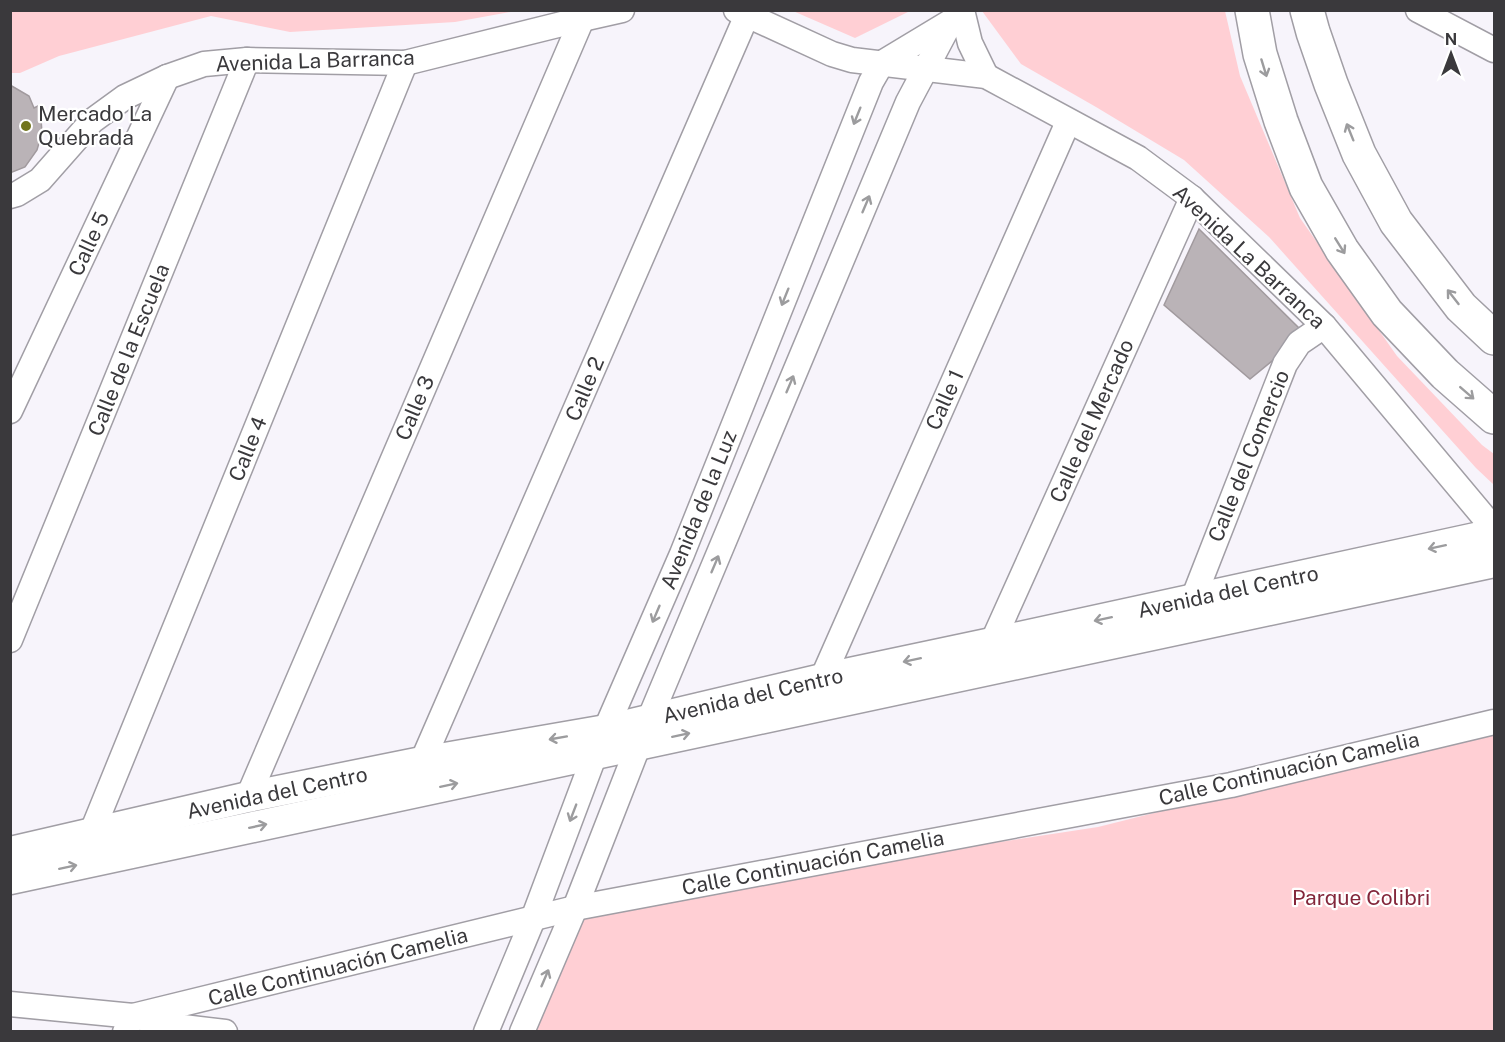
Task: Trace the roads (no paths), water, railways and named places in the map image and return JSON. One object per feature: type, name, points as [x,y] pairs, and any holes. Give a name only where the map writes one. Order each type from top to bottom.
[{"type":"main road","points":[[1252,10],[1260,54],[1281,121],[1306,187],[1342,250],[1387,313],[1445,374],[1494,417]]},
{"type":"main road","points":[[1307,10],[1331,84],[1359,154],[1395,222],[1461,307],[1494,338]]},
{"type":"street","name":"Avenida La Barranca","points":[[10,196],[40,180],[92,121],[125,97],[167,77],[204,64],[247,60],[405,63],[622,10]]},
{"type":"street","points":[[1418,10],[1494,50]]},
{"type":"street","name":"Avenida La Barranca","points":[[741,13],[831,54],[852,60],[986,76],[1138,158],[1192,198],[1324,326],[1494,529]]},
{"type":"street","name":"Calle 2","points":[[422,762],[741,13]]},
{"type":"street","points":[[882,63],[956,14],[986,76]]},
{"type":"street","name":"Avenida de la Luz","points":[[522,1032],[908,102],[956,14]]},
{"type":"street","name":"Calle 3","points":[[248,797],[582,19]]},
{"type":"street","name":"Calle de la Escuela","points":[[10,640],[247,60]]},
{"type":"street","name":"Calle 4","points":[[91,834],[405,63]]},
{"type":"street","name":"Avenida de la Luz","points":[[486,1032],[533,919],[600,742],[682,554],[871,82],[882,63]]},
{"type":"street","name":"Calle 5","points":[[10,411],[167,77]]},
{"type":"street","name":"Calle 1","points":[[822,679],[1068,122]]},
{"type":"street","name":"Calle del Mercado","points":[[993,643],[1192,198]]},
{"type":"street","name":"Calle del Comercio","points":[[1193,599],[1284,364],[1299,344],[1324,326]]},
{"type":"street","name":"Avenida del Centro","points":[[645,732],[822,679],[1494,534]]},
{"type":"street","name":"Avenida del Centro","points":[[10,879],[645,732],[1494,562]]},
{"type":"street","name":"Calle Continuación Camelia","points":[[129,1024],[575,908],[1231,784],[1494,722]]},
{"type":"street","name":"Avenida del Centro","points":[[10,852],[248,797],[422,762],[600,742]]},
{"type":"street","name":"Calle Continuación Camelia","points":[[10,1004],[129,1024],[225,1032]]},
{"type":"place","name":"Mercado La Quebrada","points":[[26,126]]},
{"type":"park label","name":"Parque Colibri","points":[[1361,898]]}]
